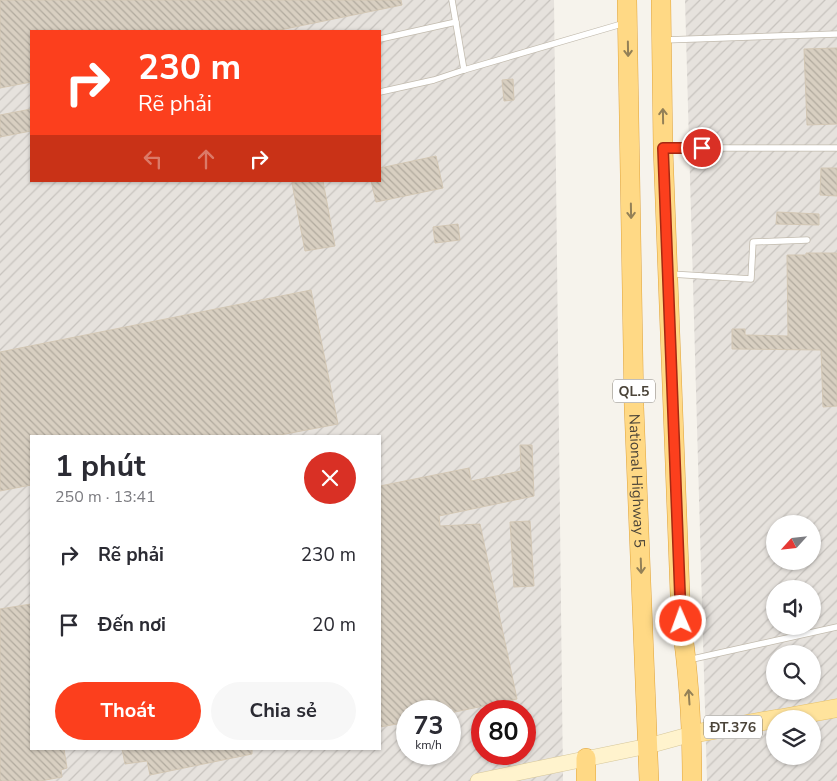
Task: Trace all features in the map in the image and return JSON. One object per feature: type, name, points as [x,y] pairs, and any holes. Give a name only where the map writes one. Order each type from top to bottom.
[{"type":"highway","name":"National Highway 5","points":[[627,0],[634,407],[649,781]]},
{"type":"highway","name":"QL.5","points":[[661,0],[663,148],[681,621],[687,661],[692,734],[692,781]]},
{"type":"highway","points":[[586,758],[586,781]]},
{"type":"main road","name":"ĐT.376","points":[[821,711],[837,708]]},
{"type":"main road","name":"ĐT.376","points":[[692,734],[766,721]]},
{"type":"main road","points":[[478,781],[648,746],[692,734]]},
{"type":"lane","points":[[452,0],[464,70]]},
{"type":"lane","points":[[381,39],[456,22]]},
{"type":"lane","points":[[381,92],[434,80],[627,22]]},
{"type":"lane","points":[[662,40],[837,34]]},
{"type":"lane","points":[[663,148],[837,148]]},
{"type":"lane","points":[[668,274],[751,279],[752,242],[807,240]]},
{"type":"lane","points":[[687,661],[837,627]]},
{"type":"shaded area","points":[[0,0],[554,0],[563,781],[0,781]]},
{"type":"shaded area","points":[[685,0],[837,0],[837,781],[707,781]]},
{"type":"building","points":[[0,0],[401,0],[402,5],[280,30],[30,30],[30,82],[0,88]]},
{"type":"building","points":[[837,48],[837,124],[807,125],[804,49]]},
{"type":"building","points":[[513,79],[514,100],[504,101],[502,80]]},
{"type":"building","points":[[30,109],[30,131],[0,137],[0,115]]},
{"type":"building","points":[[436,156],[443,188],[376,202],[371,182],[381,182],[381,168]]},
{"type":"building","points":[[821,168],[837,168],[837,196],[820,195]]},
{"type":"building","points":[[323,182],[335,246],[305,251],[292,183]]},
{"type":"building","points":[[777,212],[819,214],[819,225],[776,224]]},
{"type":"building","points":[[458,224],[460,240],[435,243],[433,227]]},
{"type":"building","points":[[806,253],[837,253],[837,406],[823,407],[821,350],[732,349],[732,329],[745,329],[745,335],[788,336],[787,255],[806,255]]},
{"type":"building","points":[[311,290],[338,424],[280,435],[30,435],[30,485],[0,491],[0,352]]},
{"type":"building","points":[[520,445],[532,445],[534,496],[439,516],[440,526],[480,524],[517,699],[471,700],[471,709],[461,711],[461,700],[396,700],[396,724],[381,727],[381,486],[469,468],[471,481],[521,471]]},
{"type":"building","points":[[530,521],[534,586],[514,587],[510,522]]},
{"type":"building","points":[[30,604],[30,750],[64,750],[67,768],[61,770],[62,777],[40,781],[0,781],[0,609]]},
{"type":"building","points":[[122,750],[252,750],[252,754],[150,775],[147,761],[125,764]]},
{"type":"route","points":[[681,621],[663,148],[702,148]]}]
